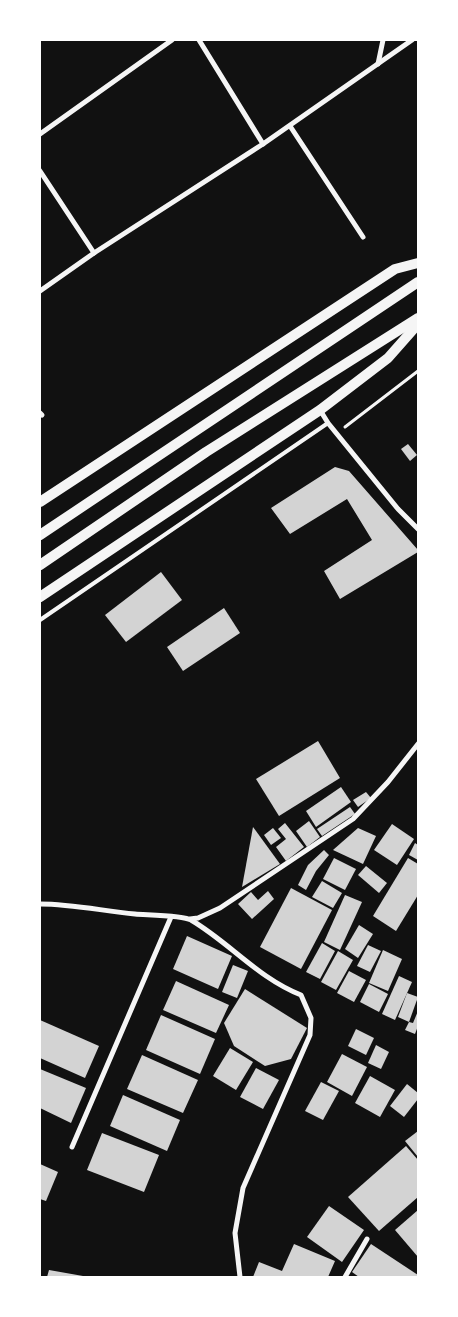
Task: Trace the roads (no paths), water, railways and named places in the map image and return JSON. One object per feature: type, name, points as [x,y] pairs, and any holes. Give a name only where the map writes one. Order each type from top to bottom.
[{"type":"main road","points":[[40,502],[395,269],[418,263]]},
{"type":"main road","points":[[40,535],[418,282]]},
{"type":"main road","points":[[40,565],[206,452],[418,318]]},
{"type":"main road","points":[[40,596],[320,410],[388,358],[418,324]]},
{"type":"street","points":[[40,134],[172,40]]},
{"type":"street","points":[[199,40],[264,144]]},
{"type":"street","points":[[378,64],[383,40]]},
{"type":"street","points":[[40,291],[94,253],[264,144],[412,40]]},
{"type":"street","points":[[290,126],[363,236]]},
{"type":"street","points":[[40,171],[94,253]]},
{"type":"street","points":[[320,410],[336,434],[398,509],[418,529]]},
{"type":"street","points":[[40,904],[58,904],[189,919],[198,918],[220,908],[353,820],[388,782],[418,744]]},
{"type":"street","points":[[72,1147],[171,917]]},
{"type":"street","points":[[189,919],[283,988],[301,995],[311,1018],[310,1035],[243,1188],[235,1233],[240,1277]]},
{"type":"street","points":[[345,1277],[367,1239]]},
{"type":"lane","points":[[40,620],[328,423]]}]
